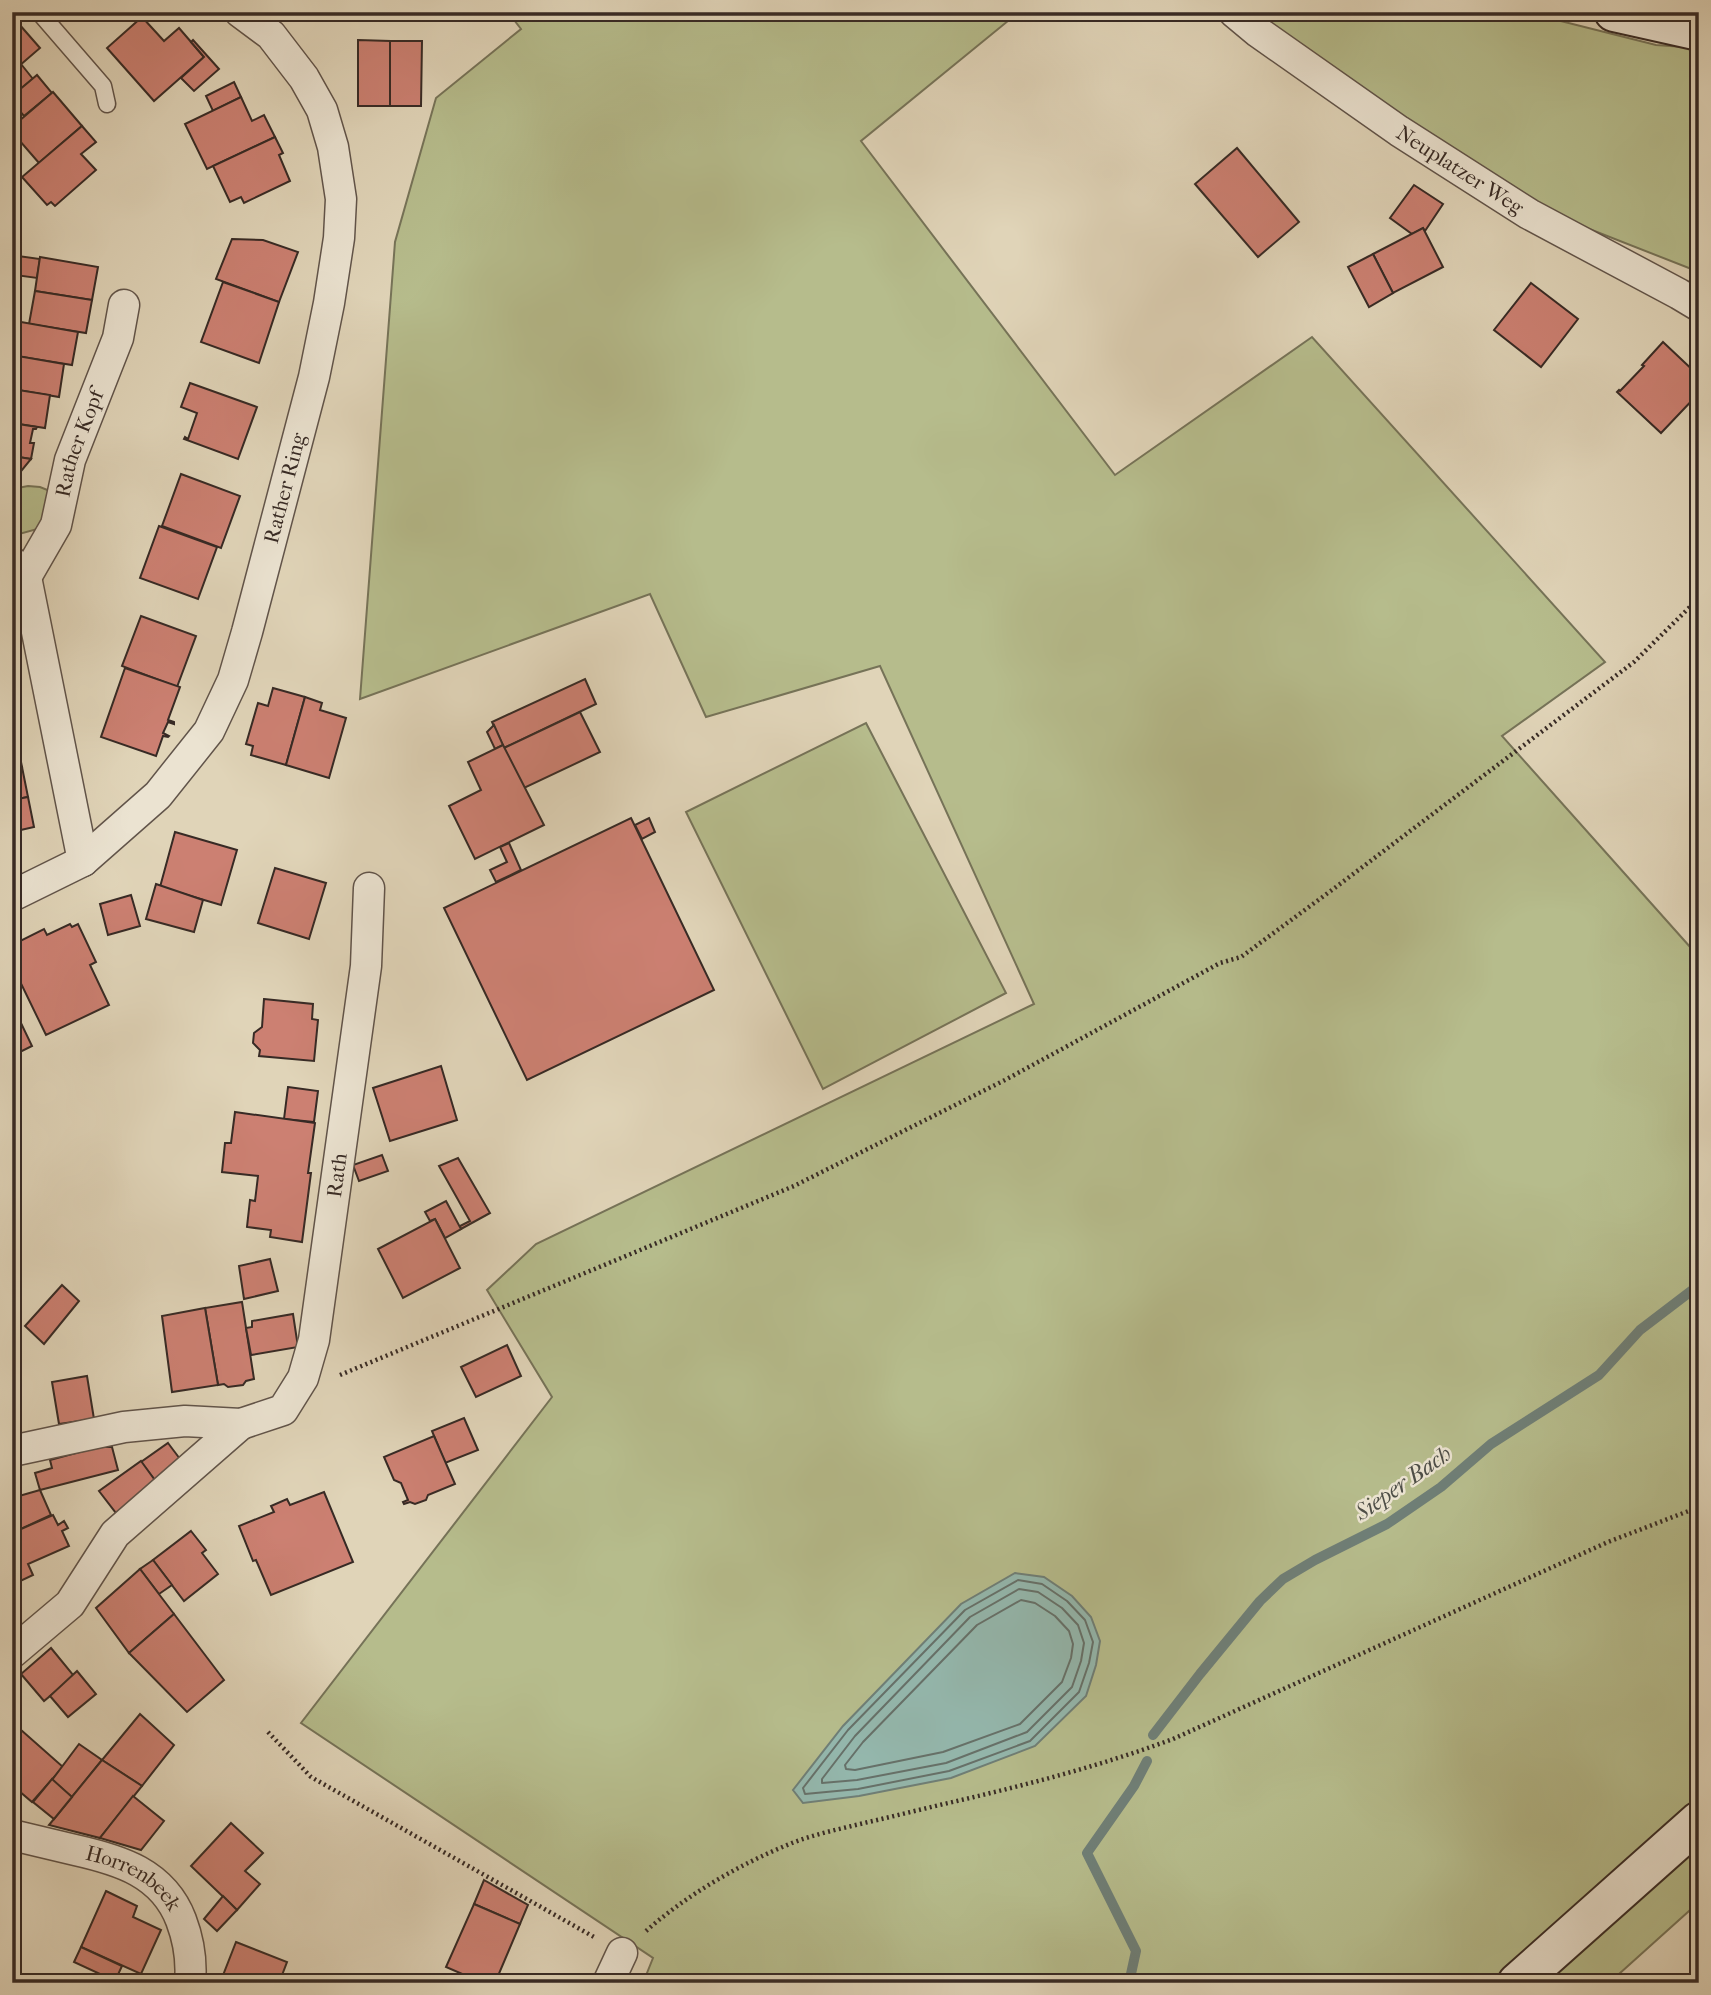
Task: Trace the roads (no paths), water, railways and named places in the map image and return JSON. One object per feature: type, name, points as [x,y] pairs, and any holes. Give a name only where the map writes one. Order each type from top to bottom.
[{"type":"main road","points":[[1614,12],[1699,31]]},
{"type":"main road","points":[[1517,1983],[1699,1821]]},
{"type":"street","name":"Rather Ring","points":[[12,896],[83,860],[158,795],[209,731],[233,680],[314,377],[339,238],[341,199],[333,147],[322,110],[304,78],[271,35],[240,12]]},
{"type":"street","name":"Neuplatzer Weg","points":[[1234,12],[1258,32],[1399,131],[1517,207],[1699,306]]},
{"type":"street","name":"Rather Kopf","points":[[83,860],[19,569],[56,526],[70,460],[118,338],[124,305]]},
{"type":"street","name":"Rath","points":[[241,1423],[284,1410],[303,1378],[314,1340],[366,966],[369,888]]},
{"type":"street","points":[[12,1451],[124,1427],[185,1421],[241,1423]]},
{"type":"street","points":[[12,1653],[70,1605],[115,1534],[241,1423]]},
{"type":"street","name":"Horrenbeek","points":[[12,1835],[108,1858],[148,1875],[170,1898],[185,1928],[191,1965],[190,1983]]},
{"type":"street","points":[[608,1983],[622,1953]]},
{"type":"lane","points":[[39,12],[103,86],[107,104]]},
{"type":"water","points":[[1015,1573],[1044,1577],[1072,1596],[1091,1617],[1100,1641],[1086,1696],[1035,1746],[951,1778],[859,1796],[803,1803],[793,1790],[843,1726],[961,1604]]},
{"type":"waterway","name":"Sieper Bach","points":[[1153,1735],[1260,1601],[1283,1579],[1387,1524],[1441,1487],[1491,1444],[1599,1375],[1640,1330],[1699,1285]]},
{"type":"waterway","name":"Sieper Bach","points":[[1129,1983],[1136,1951],[1087,1853],[1134,1786],[1147,1761]]}]
